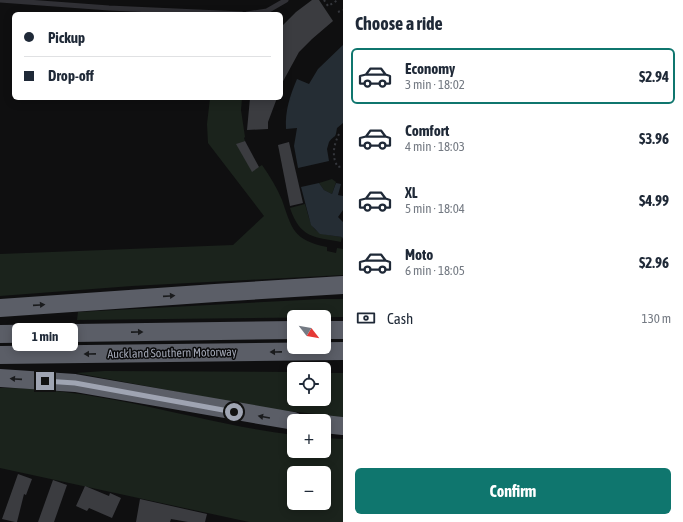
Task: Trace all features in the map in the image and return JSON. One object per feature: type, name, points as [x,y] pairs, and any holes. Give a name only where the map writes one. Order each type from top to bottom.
[{"type":"highway","points":[[0,308],[215,292],[343,285]]},
{"type":"highway","points":[[310,288],[343,289]]},
{"type":"highway","name":"Auckland Southern Motorway","points":[[0,334],[287,330]]},
{"type":"highway","points":[[331,330],[343,330]]},
{"type":"highway","name":"Auckland Southern Motorway","points":[[0,355],[343,351]]},
{"type":"highway","points":[[0,378],[75,383],[287,420]]},
{"type":"highway","points":[[331,425],[343,426]]},
{"type":"lane","points":[[0,0],[109,8],[198,12]]},
{"type":"lane","points":[[260,12],[267,11],[286,0]]},
{"type":"path","points":[[324,0],[328,6],[338,0]]},
{"type":"path","points":[[338,12],[343,10]]},
{"type":"path","points":[[339,134],[333,149],[336,165],[338,167],[343,166]]},
{"type":"shaded area","points":[[343,45],[343,123],[337,128],[335,135],[329,142],[327,149],[329,161],[298,168],[294,146],[297,128],[286,129],[287,109],[292,91],[297,79],[309,84],[318,69]]},
{"type":"shaded area","points":[[210,100],[242,100],[241,110],[245,141],[237,144],[252,171],[262,165],[278,191],[288,219],[300,237],[307,241],[327,247],[327,251],[336,253],[337,248],[343,249],[343,275],[132,286],[0,296],[0,254],[233,245],[264,216],[208,143],[207,124]]},
{"type":"shaded area","points":[[332,179],[336,182],[332,194],[324,190],[319,183]]},
{"type":"shaded area","points":[[319,183],[324,190],[332,194],[336,183],[341,184],[338,195],[343,196],[343,210],[338,217],[343,222],[343,239],[342,237],[320,234],[311,225],[301,187]]},
{"type":"shaded area","points":[[305,204],[310,221],[316,230],[325,234],[342,237],[341,242],[316,237],[303,231],[294,218],[290,208]]},
{"type":"shaded area","points":[[343,299],[343,317],[331,317],[331,310],[287,310],[287,318],[77,320],[78,312]]},
{"type":"shaded area","points":[[104,371],[287,372],[287,406],[331,406],[331,373],[343,373],[343,417],[331,416],[331,414],[316,414],[270,409],[76,373]]},
{"type":"shaded area","points":[[0,388],[37,389],[74,393],[287,434],[287,458],[331,458],[331,438],[343,439],[343,522],[249,522],[0,468]]},
{"type":"building","points":[[312,0],[319,0],[333,21],[299,52],[283,81],[283,25],[296,12]]},
{"type":"building","points":[[250,100],[276,100],[268,122],[268,129],[247,130]]},
{"type":"building","points":[[245,141],[259,167],[252,172],[236,144]]},
{"type":"building","points":[[289,142],[303,203],[290,206],[278,145]]},
{"type":"building","points":[[18,474],[32,479],[26,495],[24,494],[17,522],[15,522],[2,519]]},
{"type":"building","points":[[53,480],[67,485],[54,522],[38,522]]},
{"type":"building","points":[[85,486],[109,496],[110,493],[121,498],[112,518],[89,508],[87,511],[76,506]]},
{"type":"building","points":[[140,499],[207,514],[205,522],[188,522],[171,519],[170,522],[136,522]]},
{"type":"route","points":[[45,381],[75,383],[234,412]]}]
